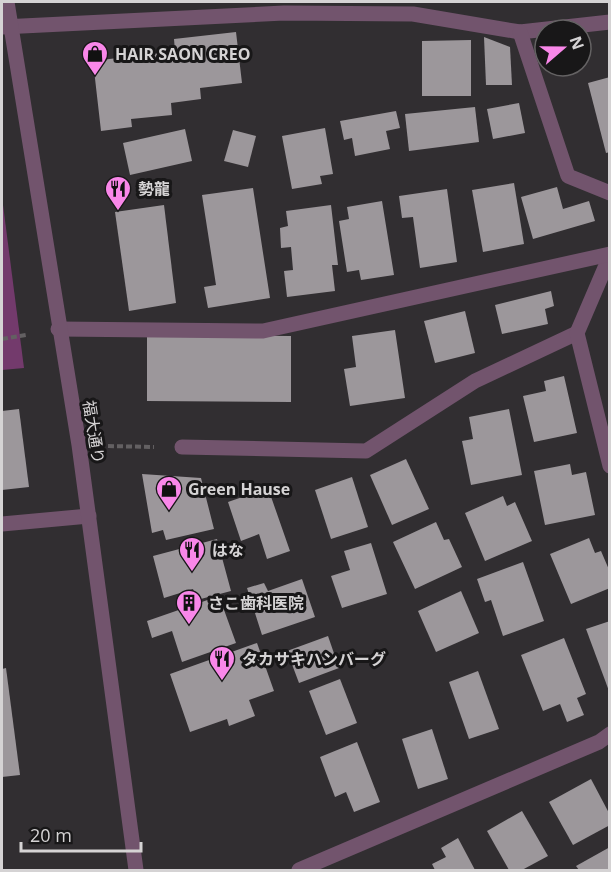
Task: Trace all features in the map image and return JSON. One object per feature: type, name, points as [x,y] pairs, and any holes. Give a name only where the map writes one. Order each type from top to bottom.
[{"type":"street","name":"福大通り","points":[[7,2],[6,25],[79,445],[136,870]]},
{"type":"street","points":[[6,25],[284,13],[412,14],[520,32],[609,22]]},
{"type":"street","points":[[520,32],[568,176],[609,193]]},
{"type":"street","points":[[58,329],[263,331],[609,255]]},
{"type":"street","points":[[609,255],[577,333],[609,465]]},
{"type":"street","points":[[182,447],[366,451],[475,381],[577,333]]},
{"type":"street","points":[[2,524],[89,516]]},
{"type":"street","points":[[299,870],[599,742],[609,734]]},
{"type":"path","points":[[2,339],[26,335]]},
{"type":"path","points":[[79,445],[182,447]]},
{"type":"shaded area","points":[[2,197],[24,368],[2,370]]},
{"type":"building","points":[[236,32],[242,83],[200,88],[201,99],[171,103],[172,115],[131,119],[132,127],[101,131],[93,61],[175,51],[174,39]]},
{"type":"building","points":[[484,37],[510,47],[512,85],[486,85]]},
{"type":"building","points":[[471,40],[471,96],[422,96],[422,41]]},
{"type":"building","points":[[610,77],[610,152],[606,153],[588,83]]},
{"type":"building","points":[[519,103],[525,133],[493,139],[487,109]]},
{"type":"building","points":[[475,107],[479,142],[409,151],[405,114]]},
{"type":"building","points":[[396,111],[400,128],[386,131],[390,149],[355,156],[352,138],[344,140],[340,121]]},
{"type":"building","points":[[325,128],[333,174],[320,176],[322,184],[292,189],[282,136]]},
{"type":"building","points":[[185,129],[192,161],[130,175],[123,143]]},
{"type":"building","points":[[233,130],[256,136],[248,167],[224,161]]},
{"type":"building","points":[[514,183],[524,244],[483,252],[472,190]]},
{"type":"building","points":[[557,187],[563,209],[589,201],[595,221],[533,239],[521,197]]},
{"type":"building","points":[[253,188],[270,298],[208,308],[204,287],[216,285],[202,195]]},
{"type":"building","points":[[447,189],[457,262],[420,268],[413,217],[402,218],[399,196]]},
{"type":"building","points":[[382,201],[394,275],[361,280],[359,270],[347,272],[339,221],[349,219],[347,207]]},
{"type":"building","points":[[164,205],[176,303],[129,311],[115,212]]},
{"type":"building","points":[[331,205],[338,265],[332,265],[335,291],[287,297],[284,271],[293,270],[291,247],[281,248],[280,228],[288,226],[286,211]]},
{"type":"building","points":[[551,291],[554,306],[545,309],[548,324],[502,334],[495,305]]},
{"type":"building","points":[[465,311],[475,353],[435,363],[424,321]]},
{"type":"building","points":[[395,330],[405,398],[350,406],[344,369],[356,367],[352,336]]},
{"type":"building","points":[[147,335],[291,336],[291,402],[147,401]]},
{"type":"building","points":[[564,376],[577,433],[534,442],[523,396],[546,391],[544,381]]},
{"type":"building","points":[[19,409],[29,487],[2,490],[2,411]]},
{"type":"building","points":[[509,409],[522,475],[471,485],[462,441],[473,439],[469,417]]},
{"type":"building","points":[[406,459],[429,509],[392,525],[370,475]]},
{"type":"building","points":[[570,464],[572,475],[586,472],[595,515],[545,525],[534,471]]},
{"type":"building","points":[[142,474],[201,478],[214,529],[166,540],[163,530],[152,533]]},
{"type":"building","points":[[352,477],[368,527],[331,539],[315,490]]},
{"type":"building","points":[[268,488],[290,551],[267,559],[259,534],[241,541],[228,502]]},
{"type":"building","points":[[503,496],[507,506],[515,502],[532,541],[485,561],[465,513]]},
{"type":"building","points":[[436,522],[444,540],[449,539],[462,567],[415,589],[393,542]]},
{"type":"building","points":[[589,538],[595,553],[601,551],[610,572],[610,588],[571,604],[550,554]]},
{"type":"building","name":"はな","points":[[217,539],[231,591],[197,600],[193,589],[164,598],[153,556]]},
{"type":"building","points":[[371,543],[387,594],[342,608],[331,576],[350,570],[344,551]]},
{"type":"building","points":[[523,562],[544,621],[503,636],[491,600],[485,602],[477,579]]},
{"type":"building","points":[[302,579],[315,617],[262,635],[247,588],[264,583],[268,591]]},
{"type":"building","points":[[461,591],[479,633],[436,652],[418,611]]},
{"type":"building","name":"さこ歯科医院","points":[[219,596],[236,643],[182,662],[172,631],[152,638],[147,621]]},
{"type":"building","points":[[610,621],[610,691],[609,691],[586,629]]},
{"type":"building","points":[[328,636],[339,668],[299,683],[287,651]]},
{"type":"building","points":[[564,638],[586,694],[577,698],[584,715],[567,722],[560,704],[543,711],[521,655]]},
{"type":"building","name":"タカサキハンバーグ","points":[[257,643],[274,691],[249,700],[255,716],[229,726],[227,719],[190,732],[170,674]]},
{"type":"building","points":[[6,668],[20,775],[2,777],[2,669]]},
{"type":"building","points":[[478,671],[499,729],[469,739],[449,682]]},
{"type":"building","points":[[340,679],[357,723],[326,735],[309,691]]},
{"type":"building","points":[[432,729],[448,779],[418,789],[402,739]]},
{"type":"building","points":[[357,742],[380,802],[354,812],[346,792],[335,797],[320,757]]},
{"type":"building","points":[[591,779],[610,815],[610,825],[573,845],[549,802]]},
{"type":"building","points":[[522,811],[548,856],[522,870],[509,870],[487,831]]},
{"type":"building","points":[[458,838],[475,870],[435,870],[432,864],[446,857],[441,848]]},
{"type":"building","points":[[610,847],[610,870],[579,870],[576,866]]},
{"type":"place","name":"HAIR SAON CREO","points":[[95,77]]},
{"type":"place","name":"勢龍","points":[[118,212]]},
{"type":"place","name":"Green Hause","points":[[169,512]]},
{"type":"place","name":"はな","points":[[192,573]]},
{"type":"place","name":"さこ歯科医院","points":[[189,626]]},
{"type":"place","name":"タカサキハンバーグ","points":[[222,682]]}]
